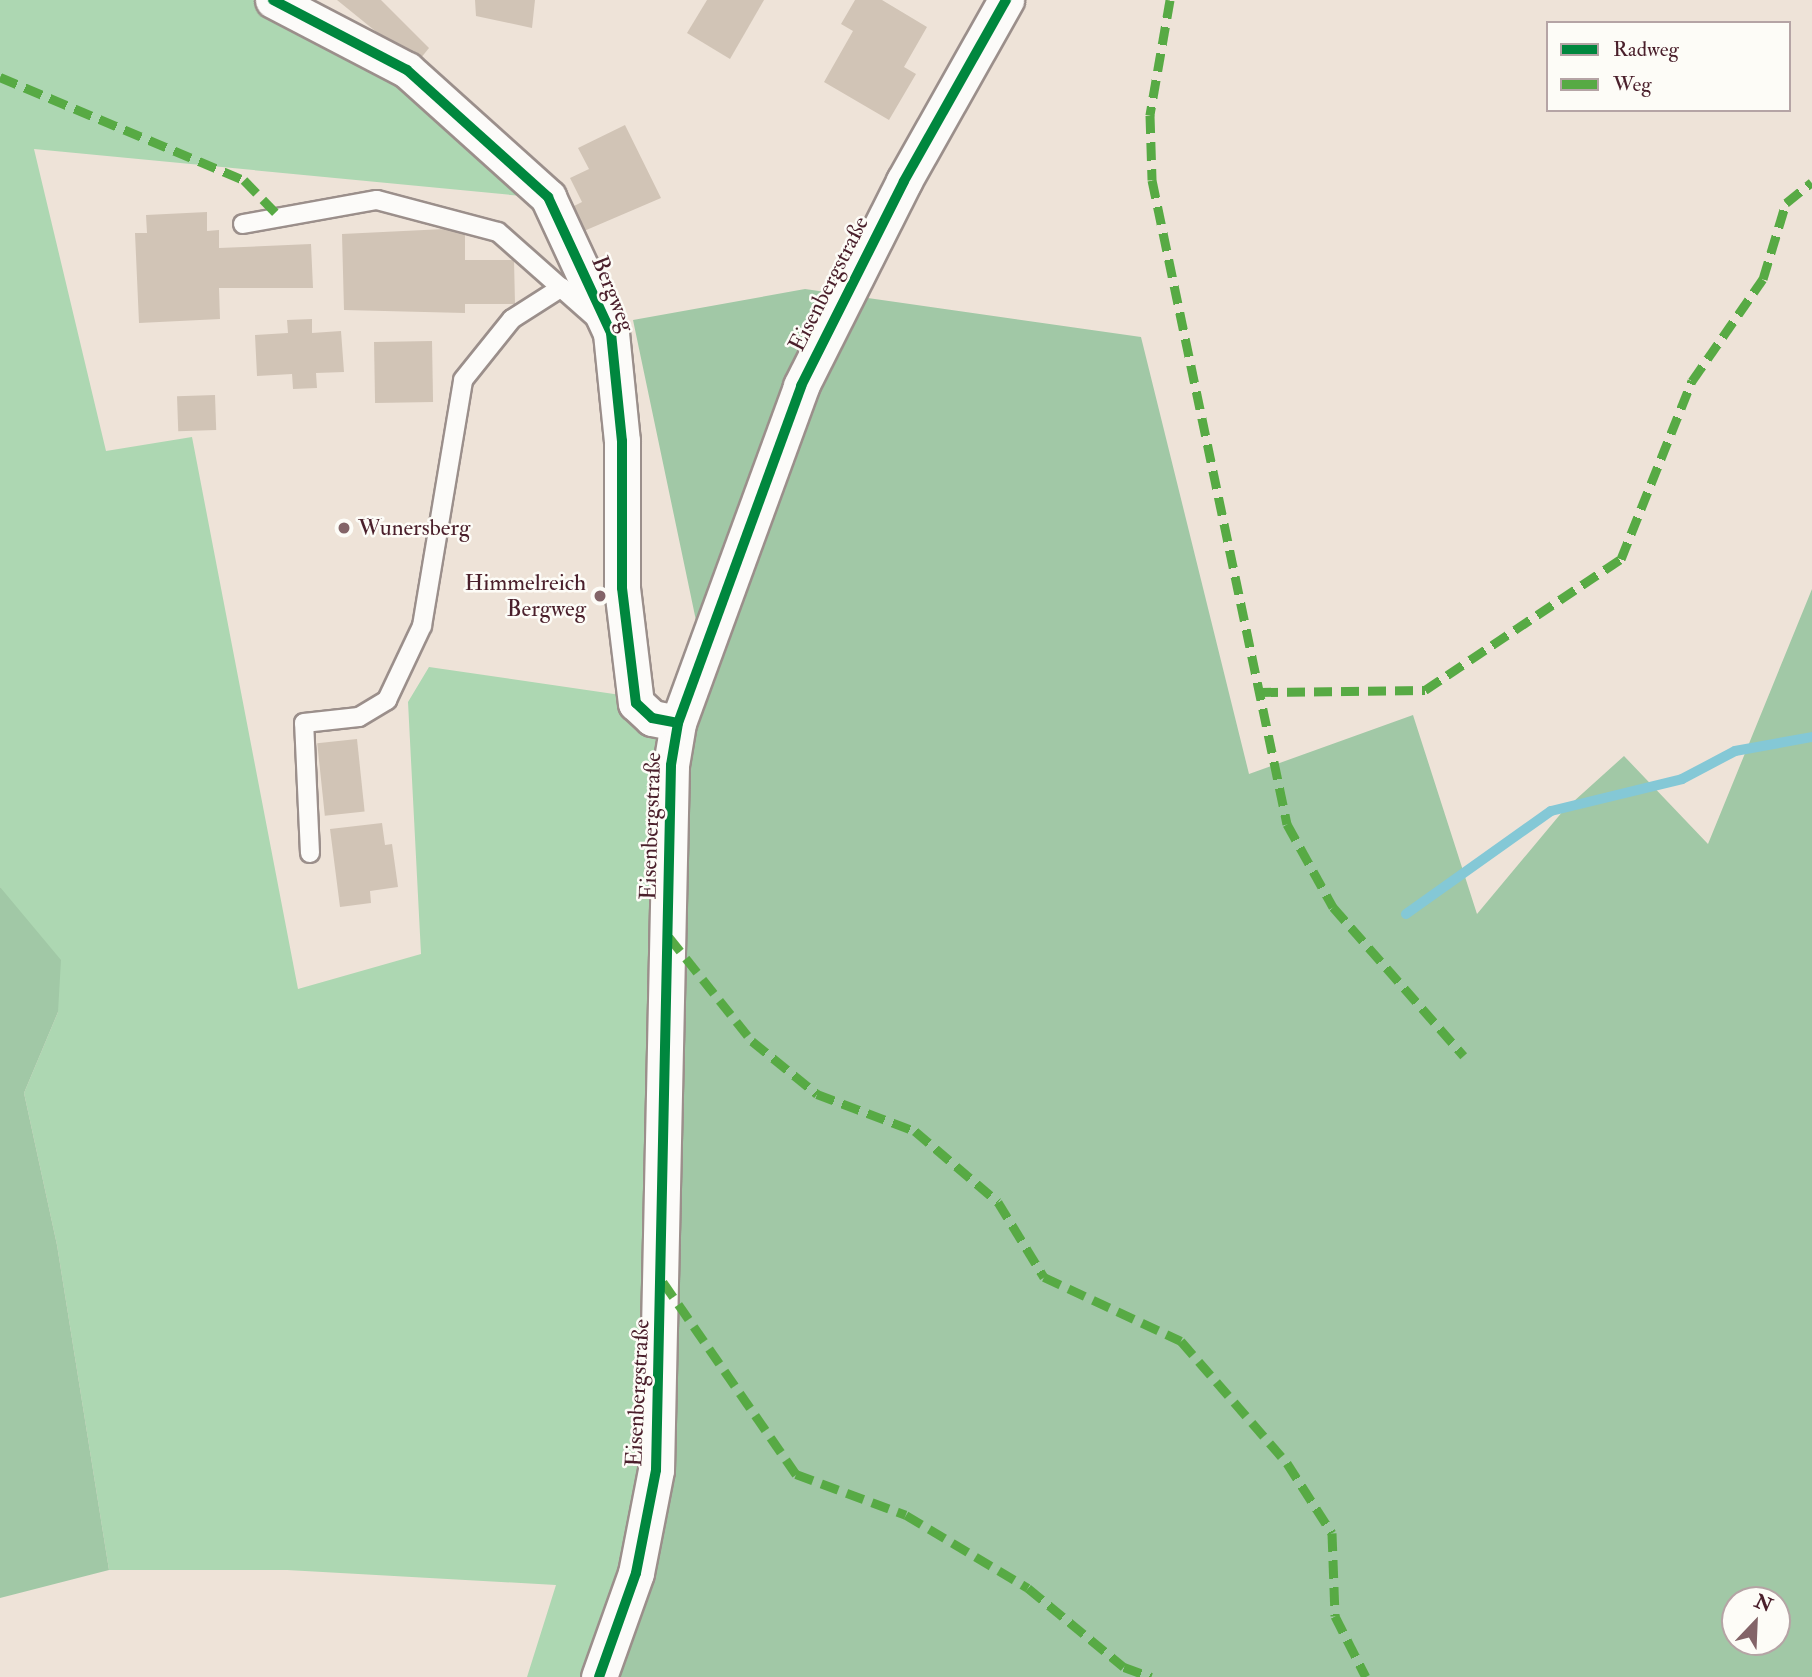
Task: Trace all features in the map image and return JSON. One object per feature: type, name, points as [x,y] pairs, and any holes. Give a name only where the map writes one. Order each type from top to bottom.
[{"type":"street","name":"Bergweg","points":[[273,0],[407,70],[548,197],[611,333],[622,441],[628,668],[636,703],[652,718],[677,723]]},
{"type":"street","name":"Eisenbergstraße","points":[[599,1677],[636,1573],[656,1470],[671,765],[677,723],[801,386],[904,181],[1006,0]]},
{"type":"lane","name":"Bergweg","points":[[243,224],[377,200],[498,232],[611,333]]},
{"type":"lane","points":[[310,853],[304,723],[359,717],[387,700],[422,626],[463,380],[512,319],[562,287]]},
{"type":"green space","points":[[0,0],[313,0],[543,198],[34,149],[106,451],[192,437],[298,989],[421,954],[408,702],[429,667],[696,706],[675,1390],[613,1677],[527,1677],[556,1585],[287,1570],[109,1570],[57,1245],[24,1093],[58,1012],[0,887]]},
{"type":"green space","points":[[805,289],[1141,337],[1249,774],[1413,715],[1477,914],[1563,811],[1624,756],[1708,844],[1812,589],[1812,1677],[613,1677],[630,1630],[684,766],[707,673],[633,320]]},
{"type":"green space","points":[[0,887],[61,960],[58,1012],[24,1093],[57,1245],[109,1570],[0,1598]]},
{"type":"building","points":[[337,0],[381,0],[429,48],[416,64]]},
{"type":"building","points":[[475,0],[535,0],[532,28],[476,16]]},
{"type":"building","points":[[707,0],[764,0],[730,59],[687,33]]},
{"type":"building","points":[[855,0],[882,0],[927,27],[904,67],[916,74],[889,120],[824,82],[853,31],[841,24]]},
{"type":"building","points":[[625,125],[661,198],[577,234],[566,210],[582,202],[570,178],[589,169],[578,148]]},
{"type":"building","points":[[207,212],[207,231],[219,230],[219,248],[311,244],[313,288],[219,288],[220,319],[139,323],[135,233],[147,233],[146,215]]},
{"type":"building","points":[[465,228],[465,260],[514,260],[515,304],[465,304],[465,313],[344,310],[342,234]]},
{"type":"building","points":[[312,319],[312,333],[341,331],[344,372],[316,373],[317,388],[293,389],[292,374],[257,376],[255,335],[288,333],[287,320]]},
{"type":"building","points":[[432,341],[433,402],[375,403],[374,342]]},
{"type":"building","points":[[215,395],[216,430],[178,431],[177,396]]},
{"type":"building","points":[[357,739],[365,812],[325,816],[317,743]]},
{"type":"building","points":[[382,823],[385,845],[392,844],[398,887],[370,891],[371,903],[340,907],[330,829]]},
{"type":"waterway","points":[[1406,914],[1551,811],[1682,779],[1735,751],[1812,737]]},
{"type":"marked path","points":[[1170,0],[1150,115],[1152,180],[1287,824],[1333,907],[1464,1056]]},
{"type":"marked path","points":[[0,77],[244,180],[280,217]]},
{"type":"marked path","points":[[1260,692],[1425,690],[1621,559],[1692,381],[1763,279],[1786,203],[1812,182]]},
{"type":"marked path","points":[[669,937],[752,1041],[817,1094],[915,1131],[998,1202],[1044,1277],[1181,1341],[1287,1463],[1332,1533],[1335,1616],[1366,1677]]},
{"type":"marked path","points":[[663,1282],[796,1474],[906,1515],[1028,1588],[1124,1667],[1151,1677]]},
{"type":"cycle path","points":[[273,0],[407,70],[548,197],[611,333],[622,441],[622,588],[636,703],[652,718],[678,723]]},
{"type":"cycle path","points":[[599,1677],[636,1573],[656,1470],[671,765],[678,723],[801,386],[904,181],[1006,0]]},
{"type":"place","name":"Wunersberg","points":[[344,528]]},
{"type":"place","name":"Himmelreich Bergweg","points":[[600,596]]}]
